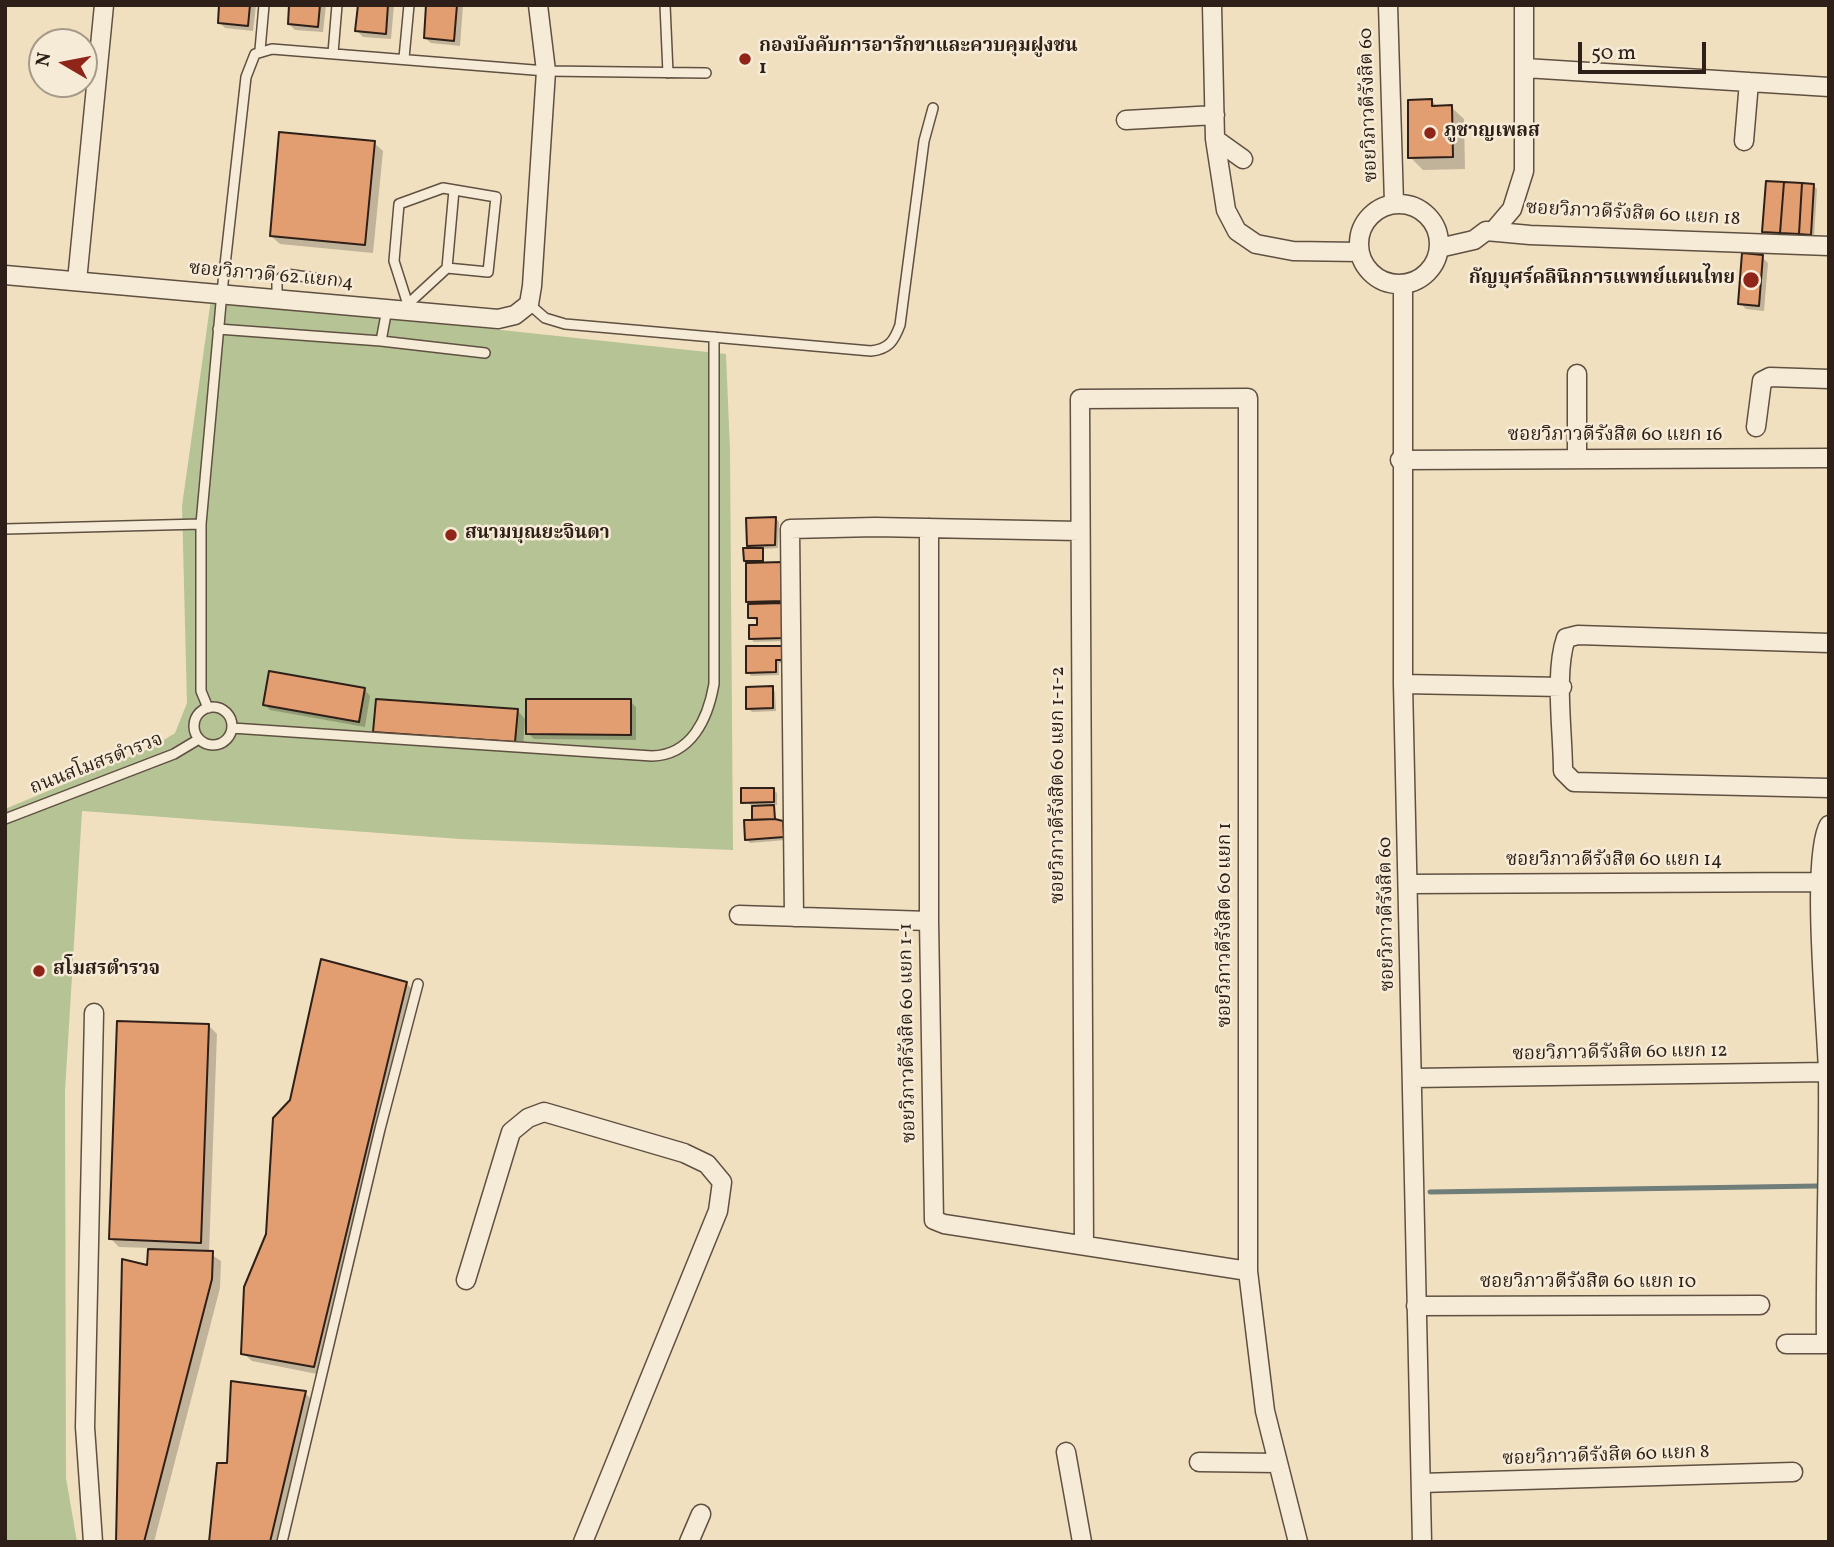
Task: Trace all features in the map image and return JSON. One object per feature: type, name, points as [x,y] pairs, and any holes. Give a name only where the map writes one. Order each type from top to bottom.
[{"type":"street","points":[[77,281],[104,5]]},
{"type":"street","points":[[529,304],[546,71],[538,5]]},
{"type":"street","points":[[1212,5],[1215,139],[1226,210],[1237,231],[1256,244],[1293,251],[1359,252],[1363,263],[1380,280],[1403,284],[1427,273],[1439,248],[1474,240],[1486,230],[1495,229],[1512,209],[1524,171],[1524,5]]},
{"type":"street","name":"ซอยวิภาวดีรังสิต 60","points":[[1388,5],[1394,203]]},
{"type":"street","points":[[1525,68],[1829,87]]},
{"type":"street","points":[[1744,141],[1749,82]]},
{"type":"street","points":[[1126,120],[1215,115]]},
{"type":"street","points":[[1215,139],[1244,159]]},
{"type":"street","name":"ซอยวิภาวดีรังสิต 60","points":[[1359,252],[1362,226],[1381,207],[1394,203],[1417,208],[1427,215],[1438,236],[1439,248]]},
{"type":"street","name":"ซอยวิภาวดีรังสิต 60 แยก 18","points":[[1495,229],[1530,235],[1829,246]]},
{"type":"street","name":"ซอยวิภาวดี 62 แยก 4","points":[[5,275],[222,292],[387,309],[409,308],[498,320],[515,315],[529,304]]},
{"type":"street","name":"ซอยวิภาวดีรังสิต 60","points":[[1403,284],[1403,684],[1422,1542]]},
{"type":"street","points":[[1577,374],[1577,457]]},
{"type":"street","points":[[1756,427],[1762,381],[1770,377],[1829,379]]},
{"type":"street","name":"ซอยวิภาวดีรังสิต 60 แยก 1","points":[[1154,399],[1248,398],[1248,1271],[1265,1411],[1298,1542]]},
{"type":"street","name":"ซอยวิภาวดีรังสิต 60 แยก 1-1-2","points":[[1084,1245],[1080,399],[1154,399]]},
{"type":"street","name":"ซอยวิภาวดีรังสิต 60 แยก 16","points":[[1401,460],[1577,457],[1829,458]]},
{"type":"street","name":"ซอยวิภาวดีรังสิต 60 แยก 1-1","points":[[929,528],[929,921],[934,1220],[944,1224],[1248,1271]]},
{"type":"street","points":[[794,917],[790,529],[1079,531]]},
{"type":"street","points":[[1829,643],[1578,635],[1566,638],[1562,687],[1563,771],[1568,779],[1574,782],[1829,788]]},
{"type":"street","points":[[1403,684],[1562,687]]},
{"type":"street","points":[[1786,1344],[1826,1344],[1828,1072],[1821,848],[1829,825]]},
{"type":"street","name":"ซอยวิภาวดีรังสิต 60 แยก 14","points":[[1408,884],[1821,882]]},
{"type":"street","points":[[739,915],[929,921]]},
{"type":"street","points":[[93,1542],[85,1427],[94,1013]]},
{"type":"street","name":"ซอยวิภาวดีรังสิต 60 แยก 12","points":[[1413,1078],[1828,1072]]},
{"type":"street","points":[[466,1280],[511,1132],[528,1118],[544,1112],[684,1153],[707,1164],[722,1182],[718,1211],[583,1542]]},
{"type":"street","name":"ซอยวิภาวดีรังสิต 60 แยก 10","points":[[1416,1306],[1760,1305]]},
{"type":"street","points":[[1066,1452],[1082,1542]]},
{"type":"street","points":[[1199,1462],[1278,1464]]},
{"type":"street","name":"ซอยวิภาวดีรังสิต 60 แยก 8","points":[[1420,1483],[1793,1472]]},
{"type":"street","points":[[690,1542],[701,1514]]},
{"type":"lane","points":[[208,708],[201,691],[201,524],[218,329],[246,77],[248,66],[260,50],[264,5]]},
{"type":"lane","points":[[332,53],[337,5]]},
{"type":"lane","points":[[404,58],[408,5]]},
{"type":"lane","points":[[665,5],[668,73]]},
{"type":"lane","points":[[260,50],[404,58],[546,71],[706,73]]},
{"type":"lane","points":[[529,304],[545,318],[565,324],[871,351],[884,349],[894,340],[900,325],[924,141],[933,108]]},
{"type":"lane","points":[[447,268],[488,272],[496,197],[443,188],[399,204],[394,261],[409,308],[447,268],[454,190]]},
{"type":"lane","points":[[277,298],[277,281],[286,274],[336,281]]},
{"type":"lane","points":[[381,341],[387,309]]},
{"type":"lane","points":[[218,329],[381,341],[485,353]]},
{"type":"lane","points":[[199,739],[195,721],[197,715],[208,708],[225,712],[232,728],[652,756],[666,756],[680,748],[700,729],[709,712],[714,684],[714,337]]},
{"type":"lane","points":[[5,529],[201,524]]},
{"type":"lane","name":"ถนนสโมสรตำรวจ","points":[[5,819],[174,754],[199,739],[217,745],[227,739],[232,728]]},
{"type":"lane","points":[[282,1542],[377,1142],[418,985]]},
{"type":"green space","name":"สโมสรตำรวจ","points":[[211,299],[726,354],[730,450],[733,850],[460,839],[82,811],[65,1091],[66,1478],[77,1542],[5,1542],[5,809],[153,747],[175,733],[187,703],[182,506]]},
{"type":"building","points":[[219,5],[250,5],[248,26],[218,23]]},
{"type":"building","points":[[289,5],[320,5],[318,27],[288,24]]},
{"type":"building","points":[[358,5],[388,5],[386,34],[355,31]]},
{"type":"building","points":[[426,5],[457,5],[454,41],[424,38]]},
{"type":"building","name":"ภูชาญเพลส","points":[[1432,99],[1432,106],[1452,105],[1453,157],[1408,158],[1408,100]]},
{"type":"building","points":[[279,132],[375,141],[365,245],[270,236]]},
{"type":"building","points":[[1766,181],[1784,182],[1780,233],[1762,232]]},
{"type":"building","points":[[1784,182],[1802,183],[1799,234],[1780,233]]},
{"type":"building","points":[[1802,183],[1814,184],[1811,235],[1799,234]]},
{"type":"building","name":"กัญบุศร์คลินิกการแพทย์แผนไทย","points":[[1742,253],[1763,255],[1759,306],[1738,304]]},
{"type":"building","points":[[776,517],[775,545],[747,546],[746,518]]},
{"type":"building","points":[[743,548],[763,548],[763,561],[744,561]]},
{"type":"building","points":[[782,562],[783,601],[746,602],[746,563]]},
{"type":"building","points":[[783,603],[784,638],[749,639],[749,625],[757,625],[757,618],[748,618],[748,604]]},
{"type":"building","points":[[746,646],[783,646],[783,660],[776,660],[776,672],[746,673]]},
{"type":"building","points":[[269,671],[365,688],[359,722],[263,705]]},
{"type":"building","points":[[773,686],[773,708],[746,709],[746,687]]},
{"type":"building","points":[[376,699],[518,709],[515,742],[373,732]]},
{"type":"building","points":[[526,699],[631,699],[631,735],[526,734]]},
{"type":"building","points":[[741,788],[774,788],[774,802],[741,803]]},
{"type":"building","points":[[774,805],[775,819],[752,820],[752,806]]},
{"type":"building","points":[[744,820],[783,821],[784,837],[745,840]]},
{"type":"building","points":[[321,959],[407,982],[314,1367],[241,1354],[244,1287],[266,1234],[273,1118],[290,1100]]},
{"type":"building","points":[[117,1021],[209,1024],[201,1243],[109,1239]]},
{"type":"building","points":[[148,1249],[213,1251],[212,1279],[144,1542],[116,1542],[122,1259],[147,1265]]},
{"type":"building","points":[[231,1381],[306,1391],[270,1542],[209,1542],[217,1463],[227,1463]]},
{"type":"waterway","points":[[1430,1192],[1817,1186]]},
{"type":"place","name":"กองบังคับการอารักขาและควบคุมฝูงชน 1","points":[[745,59]]},
{"type":"place","name":"ภูชาญเพลส","points":[[1430,133]]},
{"type":"place","name":"กัญบุศร์คลินิกการแพทย์แผนไทย","points":[[1751,280]]},
{"type":"place","name":"สนามบุณยะจินดา","points":[[451,535]]},
{"type":"place","name":"สโมสรตำรวจ","points":[[39,971]]}]
